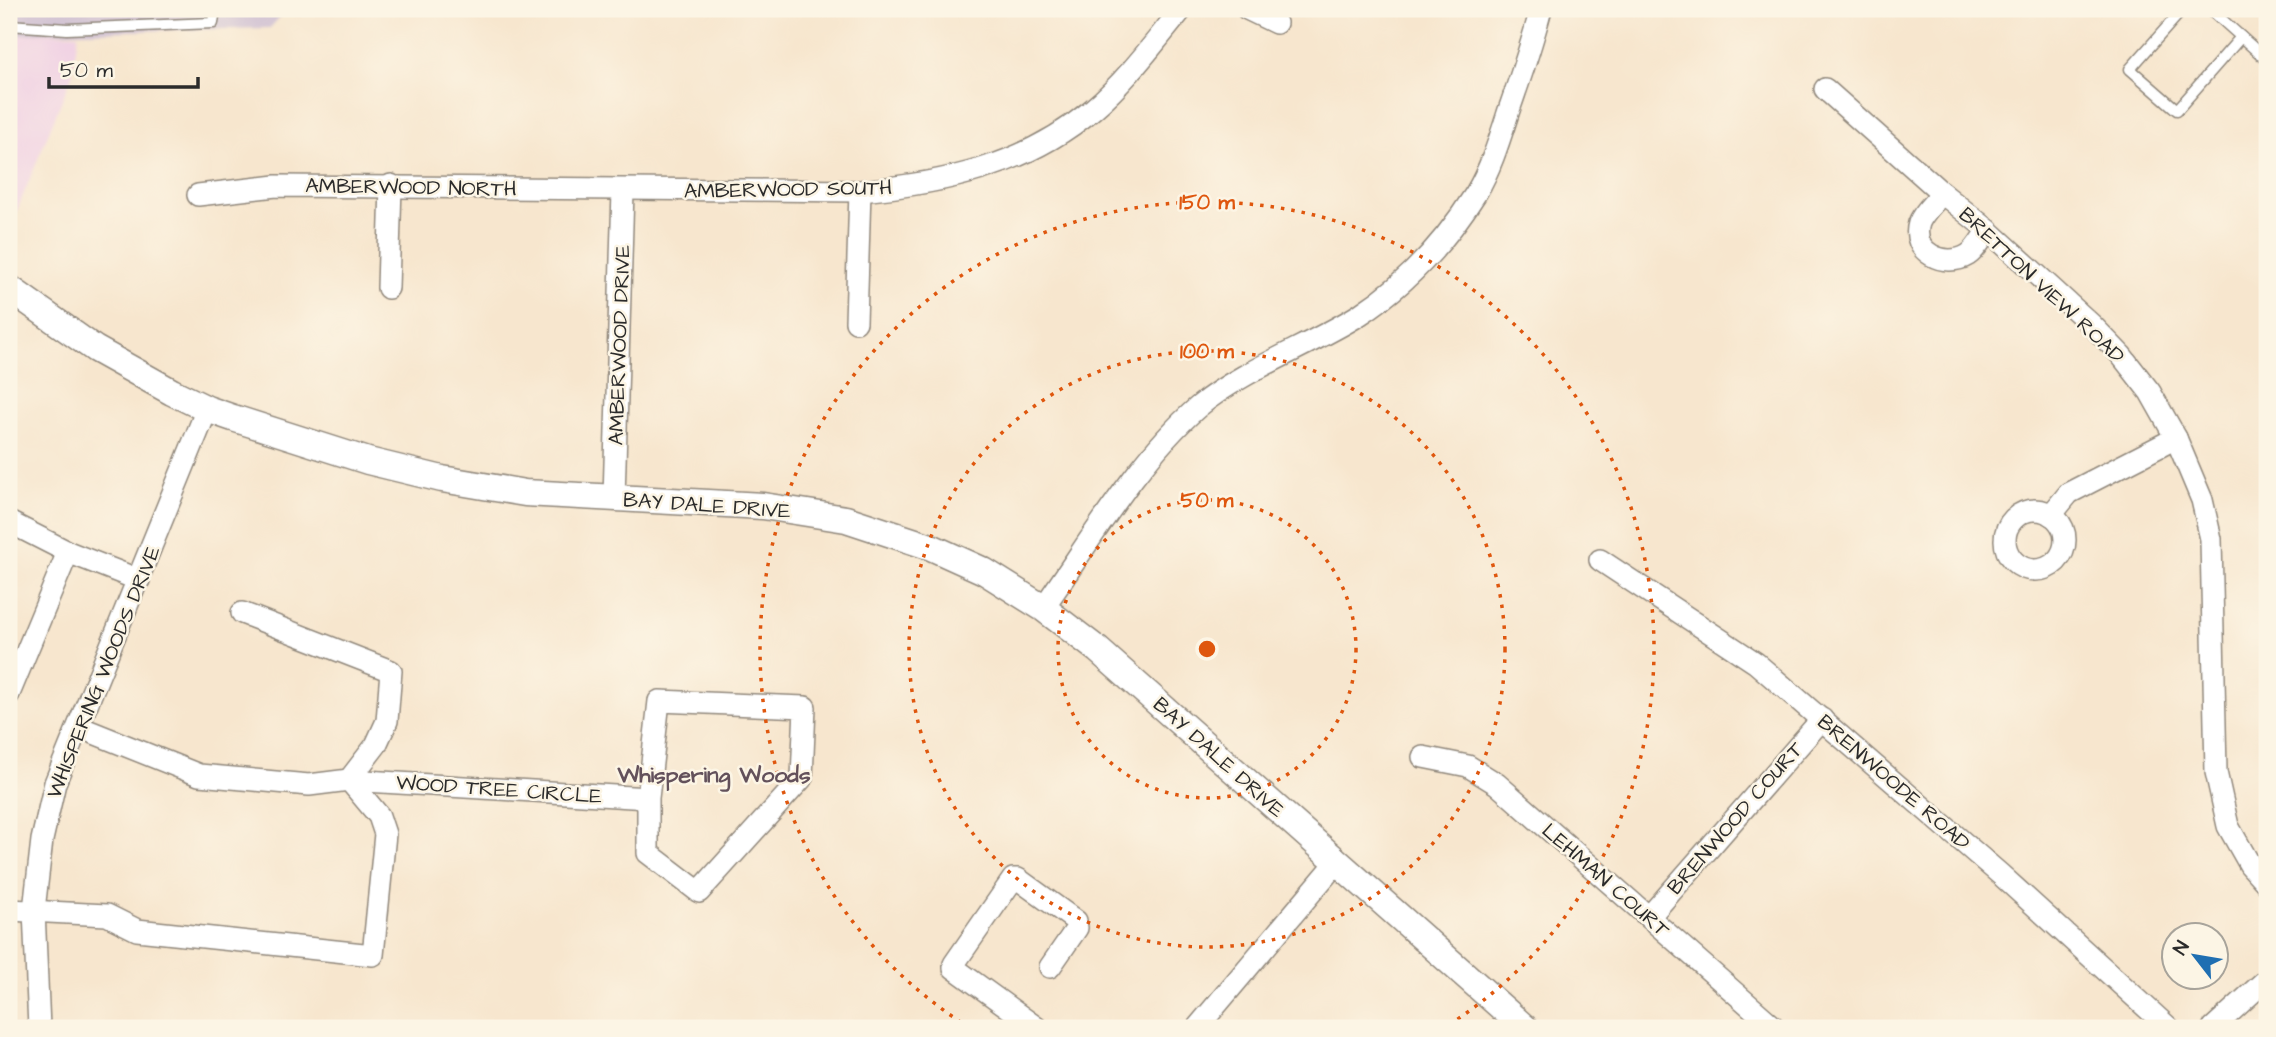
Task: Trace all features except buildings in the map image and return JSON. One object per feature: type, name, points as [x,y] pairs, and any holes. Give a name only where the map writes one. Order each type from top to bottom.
[{"type":"street","name":"AMBERWOOD SOUTH","points":[[623,191],[860,191],[916,186],[958,177],[1049,142],[1094,108],[1139,61],[1182,9]]},
{"type":"street","points":[[1247,9],[1276,23]]},
{"type":"street","points":[[1043,608],[1143,466],[1168,435],[1192,413],[1236,382],[1358,315],[1392,291],[1421,266],[1441,242],[1477,191],[1497,147],[1541,9]]},
{"type":"street","name":"BRETTON VIEW ROAD","points":[[1825,89],[1942,193],[1989,230],[2121,355],[2150,392],[2176,438],[2202,500],[2211,539],[2216,772],[2228,827],[2250,865],[2267,884]]},
{"type":"street","points":[[388,288],[391,185]]},
{"type":"street","name":"AMBERWOOD NORTH","points":[[198,195],[276,186],[391,185],[623,191]]},
{"type":"street","name":"AMBERWOOD DRIVE","points":[[614,498],[623,191]]},
{"type":"street","points":[[856,322],[860,191]]},
{"type":"street","points":[[1942,193],[1918,224],[1918,239],[1923,249],[1932,257],[1955,260],[1969,254],[1989,230]]},
{"type":"street","name":"BAY DALE DRIVE","points":[[9,288],[96,349],[207,409],[368,461],[442,479],[525,493],[763,506],[846,519],[931,547],[984,571],[1043,608],[1098,650],[1525,1028]]},
{"type":"street","name":"WHISPERING WOODS DRIVE","points":[[39,1028],[34,910],[42,840],[55,783],[207,409]]},
{"type":"street","points":[[2052,515],[2068,493],[2176,438]]},
{"type":"street","points":[[9,522],[68,552],[139,580]]},
{"type":"street","points":[[9,694],[68,552]]},
{"type":"street","name":"BRENWOODE ROAD","points":[[1600,560],[1756,663],[2001,875],[2169,1028]]},
{"type":"street","points":[[9,910],[107,915],[137,930],[373,955],[385,834],[379,816],[349,780],[376,745],[387,721],[391,671],[242,613]]},
{"type":"street","points":[[659,701],[805,707],[802,778],[699,891],[648,853],[649,799],[659,701]]},
{"type":"street","name":"BRENWOOD COURT","points":[[1649,917],[1822,719]]},
{"type":"street","name":"WOOD TREE CIRCLE","points":[[79,727],[199,775],[309,785],[349,780],[649,799]]},
{"type":"street","name":"LEHMAN COURT","points":[[1423,757],[1468,766],[1497,784],[1775,1028]]},
{"type":"street","points":[[1197,1028],[1337,862]]},
{"type":"street","points":[[1037,1028],[954,968],[1013,880],[1018,879],[1076,921],[1077,928],[1051,967]]},
{"type":"street","points":[[2213,1028],[2267,979]]},
{"type":"lane","points":[[9,25],[66,29],[213,23],[215,9]]},
{"type":"lane","points":[[2183,9],[2130,69],[2177,110],[2241,37]]},
{"type":"lane","points":[[2210,9],[2267,60]]},
{"type":"shaded area","points":[[9,9],[287,9],[270,28],[39,33],[9,37]]},
{"type":"shaded area","points":[[39,33],[78,34],[72,75],[9,230],[9,37]]},
{"type":"district","name":"Whispering Woods","points":[[714,774]]}]
